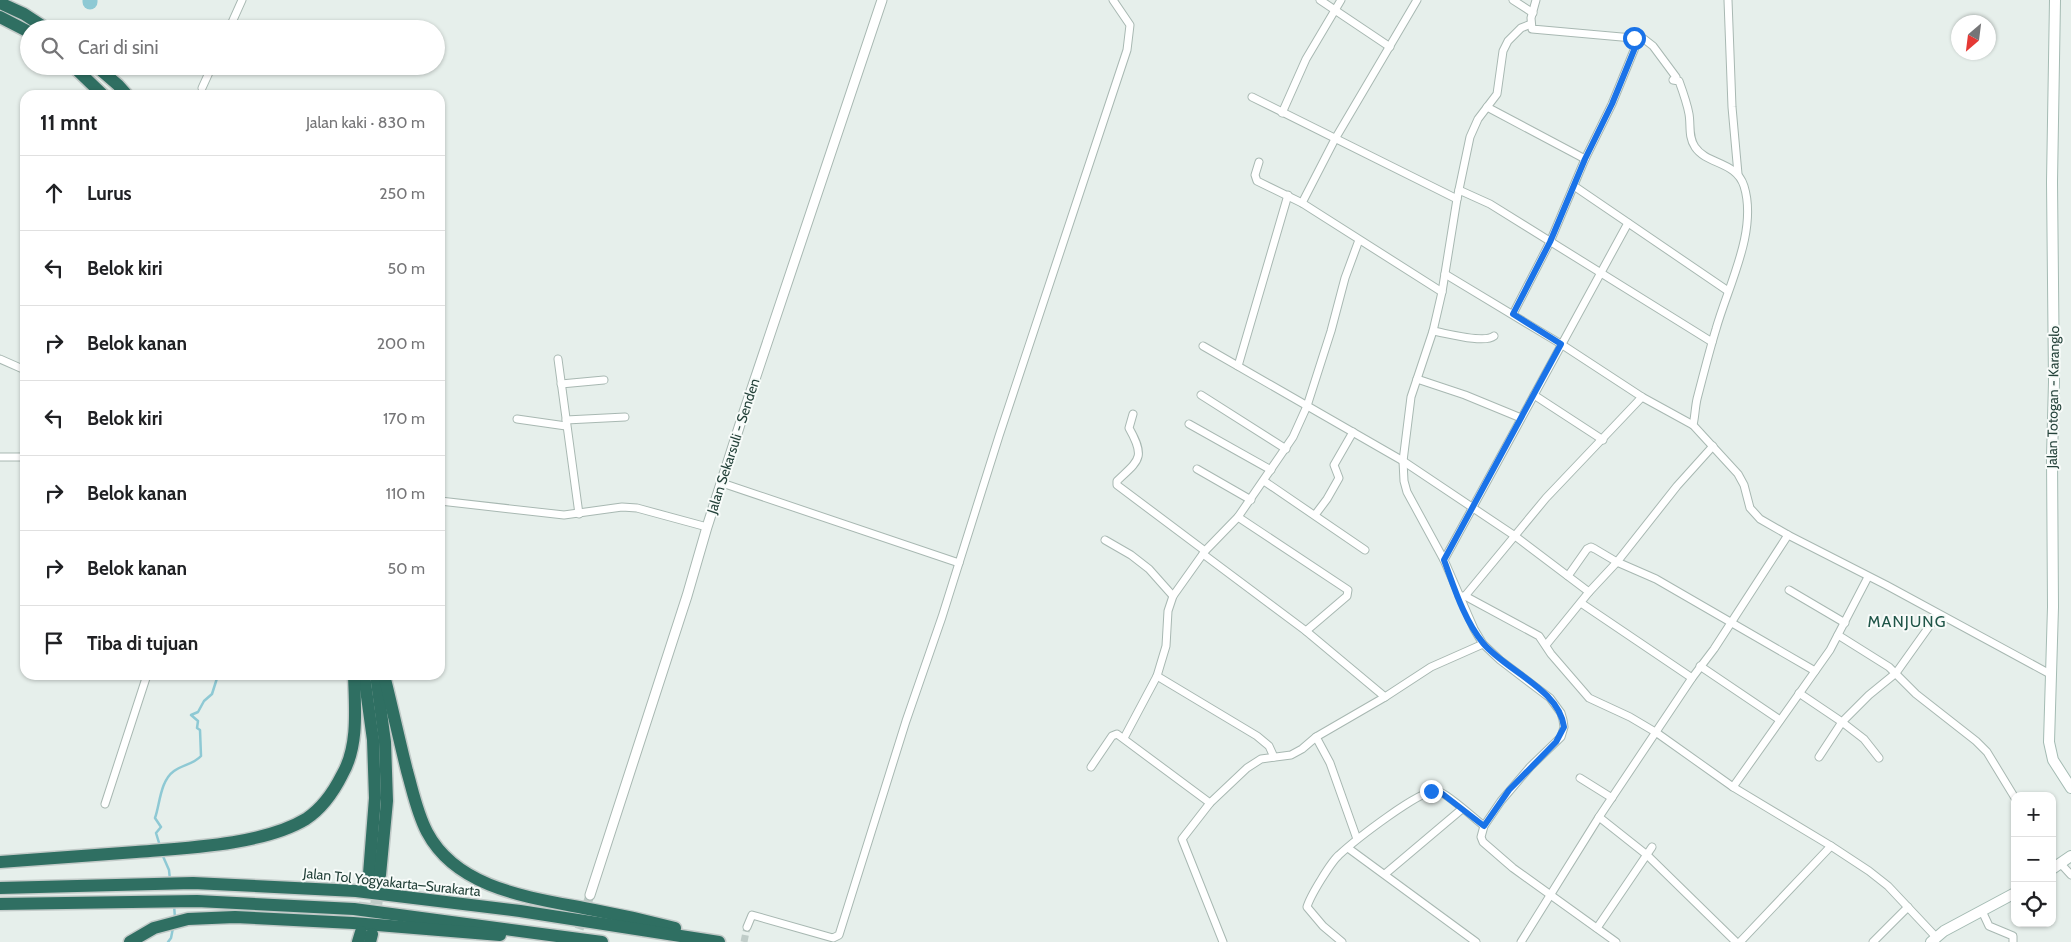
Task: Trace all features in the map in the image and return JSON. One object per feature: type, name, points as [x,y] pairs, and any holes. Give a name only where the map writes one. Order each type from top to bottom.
[{"type":"highway","points":[[0,3],[34,20]]},
{"type":"highway","points":[[0,17],[20,27]]},
{"type":"highway","points":[[82,75],[98,90]]},
{"type":"highway","points":[[106,75],[122,90]]},
{"type":"highway","points":[[0,862],[200,847],[284,830],[307,818],[327,799],[343,774],[351,748],[355,722],[354,680]]},
{"type":"highway","points":[[365,680],[373,740],[375,798],[374,874],[387,800],[385,742],[377,680]]},
{"type":"highway","points":[[385,680],[417,808],[428,833],[440,851],[454,865],[482,882],[530,898],[630,917],[729,942]]},
{"type":"highway","name":"Jalan Tol Yogyakarta–Surakarta","points":[[0,888],[193,883],[356,891],[520,911],[719,942]]},
{"type":"highway","points":[[0,904],[197,901],[354,909],[602,942]]},
{"type":"highway","points":[[130,942],[154,928],[188,919],[235,917],[353,923],[587,942]]},
{"type":"main road","name":"Jalan Totogan - Karanglo","points":[[2055,0],[2052,182],[2054,382],[2052,457],[2053,607],[2050,674],[2050,748],[2056,766],[2071,788]]},
{"type":"main road","points":[[2056,864],[2071,856]]},
{"type":"main road","points":[[1934,940],[2011,895]]},
{"type":"street","points":[[233,20],[242,0]]},
{"type":"street","name":"Jalan Sekarsuli - Senden","points":[[590,894],[687,596],[707,527],[882,0]]},
{"type":"street","points":[[747,927],[752,915],[833,938],[839,935],[999,436],[1127,50],[1130,25],[1113,0]]},
{"type":"street","points":[[1320,0],[1390,47]]},
{"type":"street","points":[[1282,113],[1306,59],[1341,0]]},
{"type":"street","points":[[1302,203],[1335,139],[1417,0]]},
{"type":"street","points":[[1513,0],[1533,13]]},
{"type":"street","points":[[1536,0],[1531,24],[1534,30],[1639,38],[1644,39],[1653,46],[1676,77],[1673,80],[1679,81],[1689,114],[1689,131],[1693,146],[1738,174]]},
{"type":"street","points":[[1693,425],[1712,342],[1741,252],[1747,221],[1746,194],[1738,174],[1732,107],[1728,0]]},
{"type":"street","points":[[1531,24],[1508,40],[1503,51],[1499,89],[1478,119],[1470,137],[1457,199],[1442,292],[1411,397],[1403,461],[1404,481],[1462,596],[1468,619],[1484,644],[1508,667],[1550,698],[1561,713],[1564,727],[1556,742],[1509,790],[1484,826],[1481,836],[1482,842],[1512,868],[1613,941]]},
{"type":"street","points":[[1513,314],[1550,242],[1585,159],[1612,104],[1639,38]]},
{"type":"street","points":[[202,88],[208,75]]},
{"type":"street","points":[[1252,97],[1457,199]]},
{"type":"street","points":[[1487,107],[1585,159]]},
{"type":"street","points":[[1259,162],[1255,175],[1257,181],[1302,203],[1442,292]]},
{"type":"street","points":[[1574,186],[1728,292]]},
{"type":"street","points":[[1459,190],[1490,204],[1712,342]]},
{"type":"street","points":[[1238,366],[1288,195]]},
{"type":"street","points":[[1444,560],[1628,223]]},
{"type":"street","points":[[1124,738],[1157,676],[1166,646],[1168,611],[1174,596],[1204,553],[1238,517],[1251,500],[1286,448],[1307,406],[1331,332],[1345,278],[1359,240]]},
{"type":"street","points":[[1445,274],[1513,314],[1642,397],[1693,425],[1742,480],[1752,512],[1788,536],[2050,674]]},
{"type":"street","points":[[1432,331],[1480,339],[1494,336]]},
{"type":"street","points":[[1203,346],[1403,461],[1515,536],[1589,592]]},
{"type":"street","points":[[0,359],[20,368]]},
{"type":"street","points":[[558,359],[579,514]]},
{"type":"street","points":[[1416,379],[1466,395],[1521,418]]},
{"type":"street","points":[[561,384],[604,380]]},
{"type":"street","points":[[1201,394],[1286,448]]},
{"type":"street","points":[[1534,395],[1603,440]]},
{"type":"street","points":[[1462,596],[1546,498],[1642,397]]},
{"type":"street","points":[[1133,414],[1129,428],[1137,443],[1137,461],[1132,469],[1117,481],[1117,485],[1306,631],[1385,697]]},
{"type":"street","points":[[517,419],[566,423],[625,417]]},
{"type":"street","points":[[1189,424],[1271,470]]},
{"type":"street","points":[[1315,515],[1339,478],[1334,465],[1353,432]]},
{"type":"street","points":[[1546,645],[1589,592],[1617,562],[1677,486],[1713,446]]},
{"type":"street","points":[[0,457],[20,457]]},
{"type":"street","points":[[1197,469],[1251,500]]},
{"type":"street","points":[[1264,480],[1365,550]]},
{"type":"street","points":[[722,483],[959,563]]},
{"type":"street","points":[[445,502],[556,514],[579,514],[622,507],[637,508],[707,527]]},
{"type":"street","points":[[1238,517],[1348,590],[1347,596],[1306,631]]},
{"type":"street","points":[[1521,942],[1648,742],[1657,733],[1700,666],[1711,654],[1788,536]]},
{"type":"street","points":[[1105,540],[1131,555],[1148,569],[1174,596]]},
{"type":"street","points":[[1568,576],[1589,548],[1595,549],[1617,562],[1656,579],[1815,671]]},
{"type":"street","points":[[1733,787],[1815,671],[1845,623],[1868,577]]},
{"type":"street","points":[[1790,590],[1845,623]]},
{"type":"street","points":[[1462,596],[1534,632],[1542,638],[1551,654],[1589,698],[1624,714],[1657,733],[1733,787],[1831,846],[1879,878],[1908,907],[1934,940]]},
{"type":"street","points":[[1581,603],[1692,678]]},
{"type":"street","points":[[1819,757],[1842,722],[1869,695],[1896,673],[1938,614]]},
{"type":"street","points":[[1838,635],[1896,673],[1916,694],[1976,741],[1987,752],[2011,792]]},
{"type":"street","points":[[1223,942],[1182,840],[1210,803],[1247,768],[1261,759],[1291,755],[1302,749],[1316,737],[1385,697],[1431,667],[1484,644]]},
{"type":"street","points":[[1700,666],[1780,720]]},
{"type":"street","points":[[1157,676],[1256,736],[1269,746],[1274,757]]},
{"type":"street","points":[[105,804],[145,680]]},
{"type":"street","points":[[1799,693],[1864,739],[1878,758]]},
{"type":"street","points":[[1091,767],[1112,736],[1117,734],[1210,803]]},
{"type":"street","points":[[1316,737],[1330,763],[1357,839]]},
{"type":"street","points":[[1580,778],[1612,798]]},
{"type":"street","points":[[1342,942],[1324,926],[1308,907],[1335,860],[1357,839],[1388,816],[1431,791],[1440,792],[1484,826]]},
{"type":"street","points":[[1385,874],[1462,809]]},
{"type":"street","points":[[1599,817],[1647,855],[1736,942]]},
{"type":"street","points":[[1740,942],[1831,846]]},
{"type":"street","points":[[1597,928],[1652,847]]},
{"type":"street","points":[[1348,848],[1476,942]]},
{"type":"street","points":[[2056,865],[2071,875]]},
{"type":"street","points":[[1873,942],[1908,907]]},
{"type":"street","points":[[1982,911],[1989,926],[2013,936],[2013,942]]},
{"type":"waterway","points":[[160,846],[156,833],[161,827],[155,818],[163,787],[169,775],[201,756],[200,730],[197,728],[198,721],[191,715],[198,712],[204,701],[212,694],[216,680]]},
{"type":"waterway","points":[[162,854],[169,870],[170,880]]},
{"type":"waterway","points":[[174,905],[175,918]]},
{"type":"waterway","points":[[168,942],[173,928]]},
{"type":"tunnel","points":[[361,932],[369,874]]},
{"type":"tunnel","points":[[374,922],[380,875]]},
{"type":"tunnel","points":[[575,942],[590,895]]},
{"type":"tunnel","points":[[744,942],[747,927]]},
{"type":"district","name":"MANJUNG","points":[[1907,621]]},
{"type":"route","points":[[1431,791],[1440,792],[1484,826],[1509,790],[1561,737],[1564,727],[1561,713],[1550,698],[1508,667],[1484,644],[1461,603],[1444,560],[1561,344],[1513,314],[1550,242],[1585,159],[1612,104],[1639,38],[1634,38]]}]
